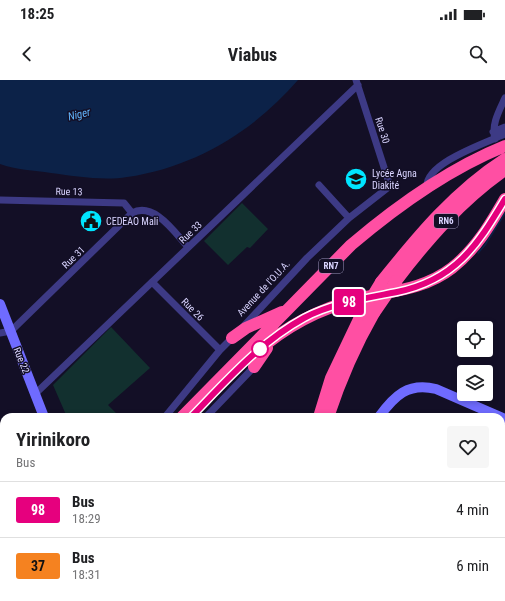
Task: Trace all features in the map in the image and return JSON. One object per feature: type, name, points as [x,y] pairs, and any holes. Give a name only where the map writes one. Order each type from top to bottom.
[{"type":"highway","name":"RN7","points":[[186,413],[351,245],[379,221],[427,187],[505,146]]},
{"type":"highway","name":"RN6","points":[[320,413],[331,378],[360,315],[381,282],[412,243],[442,211],[486,171],[505,159]]},
{"type":"highway","name":"RN6","points":[[329,413],[340,380],[360,338],[374,313],[396,281],[430,237],[452,214],[505,170]]},
{"type":"highway","points":[[195,413],[247,360],[275,336],[306,317],[361,299],[416,288],[452,269],[476,246],[505,199]]},
{"type":"highway","points":[[232,338],[246,328],[287,310]]},
{"type":"highway","points":[[254,367],[275,336]]},
{"type":"street","name":"Rue 30","points":[[357,82],[390,186]]},
{"type":"street","name":"Rue 33","points":[[35,394],[357,82]]},
{"type":"street","points":[[494,135],[495,121],[505,98]]},
{"type":"street","points":[[427,187],[429,176],[440,164],[494,135],[505,127]]},
{"type":"street","points":[[494,135],[505,134]]},
{"type":"street","points":[[319,185],[349,218]]},
{"type":"street","name":"Avenue de l'O.U.A.","points":[[168,413],[220,350],[307,258],[349,218],[390,186]]},
{"type":"street","name":"Rue 13","points":[[0,200],[124,203],[132,213]]},
{"type":"street","points":[[132,213],[149,210],[158,216],[188,247]]},
{"type":"street","name":"Rue 31","points":[[11,331],[132,213]]},
{"type":"street","name":"Rue 26","points":[[152,282],[220,350]]},
{"type":"street","name":"Rue 22","points":[[0,304],[42,413]]},
{"type":"street","points":[[0,333],[11,331]]},
{"type":"street","points":[[210,413],[254,367]]},
{"type":"street","points":[[382,413],[397,395],[407,390],[426,386],[491,413]]},
{"type":"green space","points":[[242,203],[268,229],[250,248],[247,247],[228,265],[204,241]]},
{"type":"green space","points":[[111,327],[150,368],[108,405],[116,413],[65,413],[53,385]]},
{"type":"water","name":"Niger","points":[[0,80],[298,80],[262,115],[222,144],[176,165],[152,172],[127,177],[99,178],[25,170],[0,164]]},
{"type":"waterway","points":[[478,253],[485,245],[505,213]]},
{"type":"bus line","name":"98","points":[[195,413],[247,360],[275,336],[306,317],[361,299],[416,288],[452,269],[476,246],[505,199]]},
{"type":"place","name":"Lycée Agna Diakité","points":[[356,179]]},
{"type":"place","name":"CEDEAO Mali","points":[[91,221]]}]
